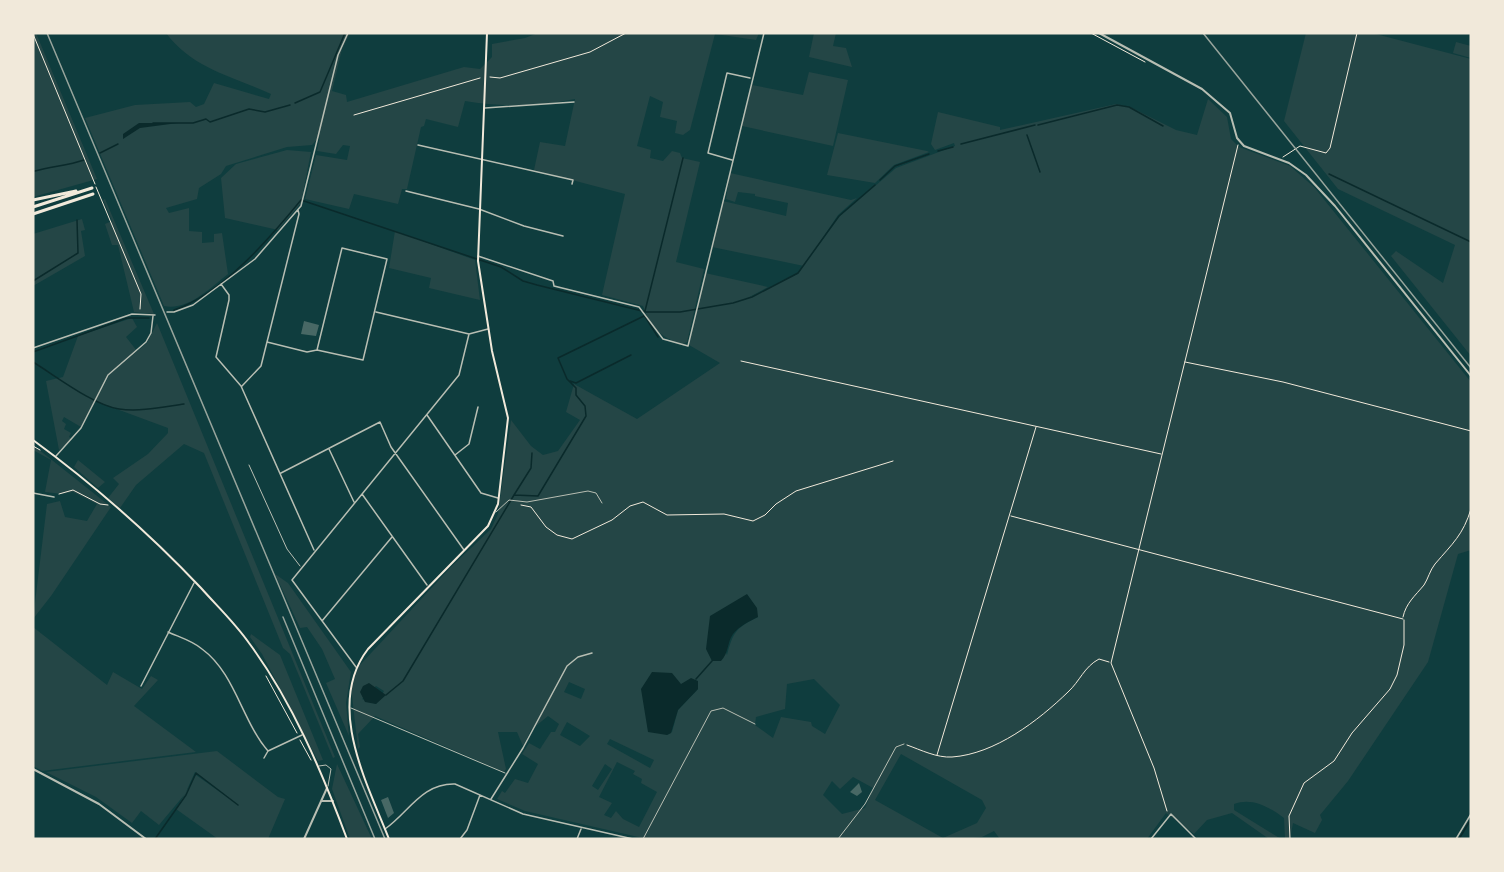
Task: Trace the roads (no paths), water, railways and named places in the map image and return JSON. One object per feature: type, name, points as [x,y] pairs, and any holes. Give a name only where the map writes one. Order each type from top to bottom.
[{"type":"highway","points":[[33,207],[92,188]]},
{"type":"highway","points":[[33,201],[87,190]]},
{"type":"highway","points":[[33,214],[93,194]]},
{"type":"main road","points":[[389,839],[358,756],[350,708],[349,685],[356,667],[368,650],[488,526],[495,513],[498,498],[508,418],[488,329],[478,258],[487,33]]},
{"type":"main road","points":[[33,440],[112,503],[169,554],[250,644],[318,767],[347,839]]},
{"type":"street","points":[[167,312],[186,308],[261,254],[298,210],[302,203],[338,55],[348,33]]},
{"type":"street","points":[[478,258],[553,281],[554,286],[643,310],[663,339],[688,346],[695,309],[764,33]]},
{"type":"street","points":[[1099,33],[1183,76],[1215,98],[1232,116],[1240,142],[1250,149],[1294,166],[1313,182],[1335,206],[1471,376]]},
{"type":"street","points":[[732,160],[708,153],[727,73],[752,79]]},
{"type":"street","points":[[484,108],[574,102]]},
{"type":"street","points":[[418,145],[573,180],[572,184]]},
{"type":"street","points":[[406,191],[479,209],[524,226],[563,236]]},
{"type":"street","points":[[241,386],[261,366],[298,210]]},
{"type":"street","points":[[267,342],[307,352],[317,350],[363,360],[387,259],[342,248],[317,350]]},
{"type":"street","points":[[221,284],[229,295],[229,300],[215,353],[241,386],[315,551]]},
{"type":"street","points":[[375,312],[469,334],[488,329]]},
{"type":"street","points":[[33,348],[138,314],[154,316],[151,333],[146,342],[108,375],[81,428],[56,457]]},
{"type":"street","points":[[356,667],[292,580],[460,374],[469,334]]},
{"type":"street","points":[[455,456],[469,444],[478,407]]},
{"type":"street","points":[[427,415],[481,493],[498,498]]},
{"type":"street","points":[[280,473],[380,422],[395,453],[464,551]]},
{"type":"street","points":[[328,448],[354,502]]},
{"type":"street","points":[[33,493],[54,497]]},
{"type":"street","points":[[362,493],[428,586]]},
{"type":"street","points":[[321,621],[393,536]]},
{"type":"street","points":[[141,686],[195,582]]},
{"type":"street","points":[[168,632],[198,646],[210,656],[228,680],[268,751]]},
{"type":"street","points":[[490,800],[567,666],[578,657],[592,653]]},
{"type":"street","points":[[264,758],[268,751],[300,736]]},
{"type":"street","points":[[33,769],[89,797],[146,839]]},
{"type":"street","points":[[386,829],[415,801],[438,785],[459,784],[523,814],[633,839]]},
{"type":"street","points":[[304,839],[327,788]]},
{"type":"street","points":[[460,839],[467,830],[481,794]]},
{"type":"street","points":[[321,801],[333,801]]},
{"type":"street","points":[[1151,839],[1168,814],[1174,815],[1196,839]]},
{"type":"street","points":[[1456,839],[1471,814]]},
{"type":"street","points":[[577,839],[582,827]]},
{"type":"lane","points":[[249,465],[287,549],[295,556],[301,568]]},
{"type":"lane","points":[[495,513],[509,500],[527,502],[588,491],[596,494],[602,503]]},
{"type":"lane","points":[[350,708],[507,774]]},
{"type":"lane","points":[[643,839],[708,715],[719,708],[755,724]]},
{"type":"lane","points":[[838,839],[865,804],[896,747],[904,744]]},
{"type":"lane","points":[[318,767],[326,765],[331,769],[327,788]]},
{"type":"waterway","points":[[295,103],[320,92],[345,33]]},
{"type":"waterway","points":[[153,123],[193,123],[206,119],[210,122],[249,109],[265,112],[290,105]]},
{"type":"waterway","points":[[1038,125],[1117,105],[1129,107],[1163,126]]},
{"type":"waterway","points":[[961,144],[1035,125]]},
{"type":"waterway","points":[[1027,135],[1040,172]]},
{"type":"waterway","points":[[100,153],[118,144]]},
{"type":"waterway","points":[[938,151],[953,147]]},
{"type":"waterway","points":[[880,180],[895,166],[929,154]]},
{"type":"waterway","points":[[645,311],[683,158]]},
{"type":"waterway","points":[[35,171],[84,160]]},
{"type":"waterway","points":[[1329,174],[1471,242]]},
{"type":"waterway","points":[[174,310],[192,302],[227,278],[260,247],[301,200],[501,267],[523,281],[646,312],[680,312],[733,303],[752,297],[798,273],[839,216],[875,185]]},
{"type":"waterway","points":[[33,281],[78,253],[77,220]]},
{"type":"waterway","points":[[644,315],[658,337]]},
{"type":"waterway","points":[[386,695],[403,681],[514,495],[538,496],[586,416],[585,406],[576,395],[576,388],[567,379],[558,358],[644,316]]},
{"type":"waterway","points":[[33,352],[127,318],[149,318]]},
{"type":"waterway","points":[[570,381],[576,383],[631,355]]},
{"type":"waterway","points":[[33,362],[86,396],[119,409],[151,409],[184,404]]},
{"type":"waterway","points":[[514,495],[531,468],[532,453]]},
{"type":"waterway","points":[[696,679],[712,661]]},
{"type":"waterway","points":[[155,839],[186,795],[196,773],[238,805]]},
{"type":"waterway","points":[[1459,839],[1471,819]]},
{"type":"railway","points":[[47,33],[385,839]]},
{"type":"railway","points":[[1203,33],[1471,368]]},
{"type":"railway","points":[[283,617],[375,839]]}]
